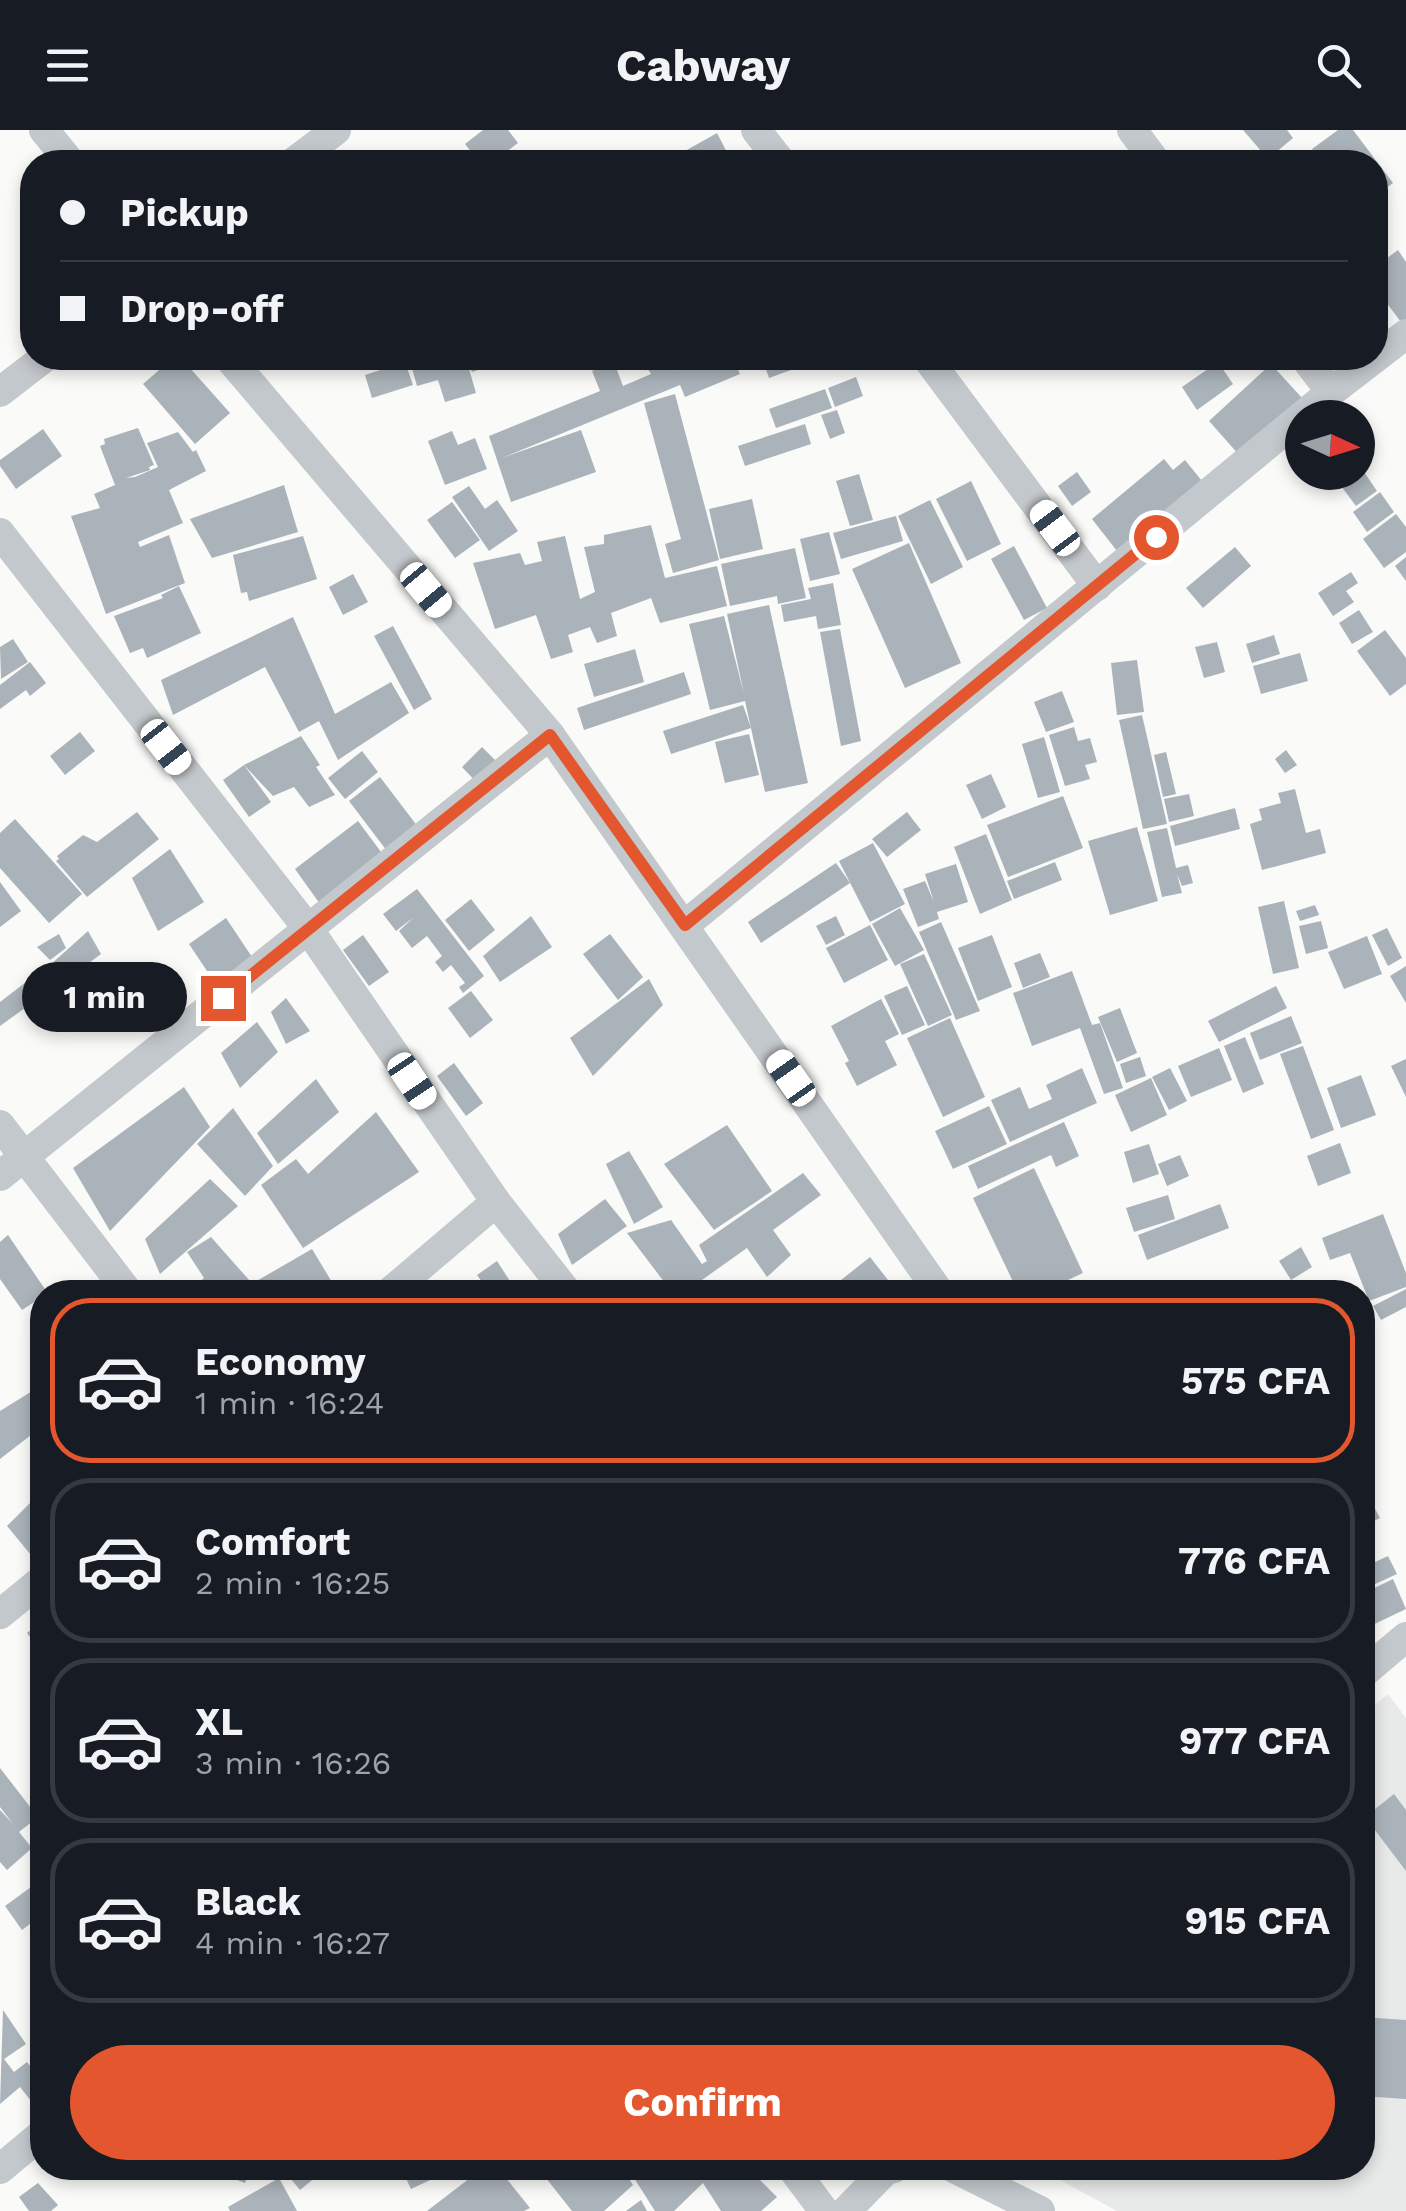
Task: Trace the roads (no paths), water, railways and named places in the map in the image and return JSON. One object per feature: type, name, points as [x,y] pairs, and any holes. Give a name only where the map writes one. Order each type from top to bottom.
[{"type":"street","points":[[44,130],[60,150]]},
{"type":"street","points":[[310,150],[336,130]]},
{"type":"street","points":[[756,130],[772,150]]},
{"type":"street","points":[[0,392],[28,370]]},
{"type":"street","points":[[239,370],[550,735],[931,1280]]},
{"type":"street","points":[[936,370],[1098,586]]},
{"type":"street","points":[[1314,370],[1331,392]]},
{"type":"street","points":[[685,925],[1359,370]]},
{"type":"street","points":[[0,533],[309,930],[496,1202],[558,1280]]},
{"type":"street","points":[[12,1166],[550,735]]},
{"type":"street","points":[[0,1126],[12,1166],[117,1280]]},
{"type":"street","points":[[404,1280],[496,1202]]},
{"type":"street","points":[[0,1614],[30,1590]]},
{"type":"street","points":[[1375,1667],[1401,1652]]},
{"type":"street","points":[[0,2169],[30,2144]]},
{"type":"street","points":[[801,2180],[824,2211]]},
{"type":"street","points":[[846,2211],[876,2180]]},
{"type":"street","points":[[978,2180],[1040,2211]]}]
